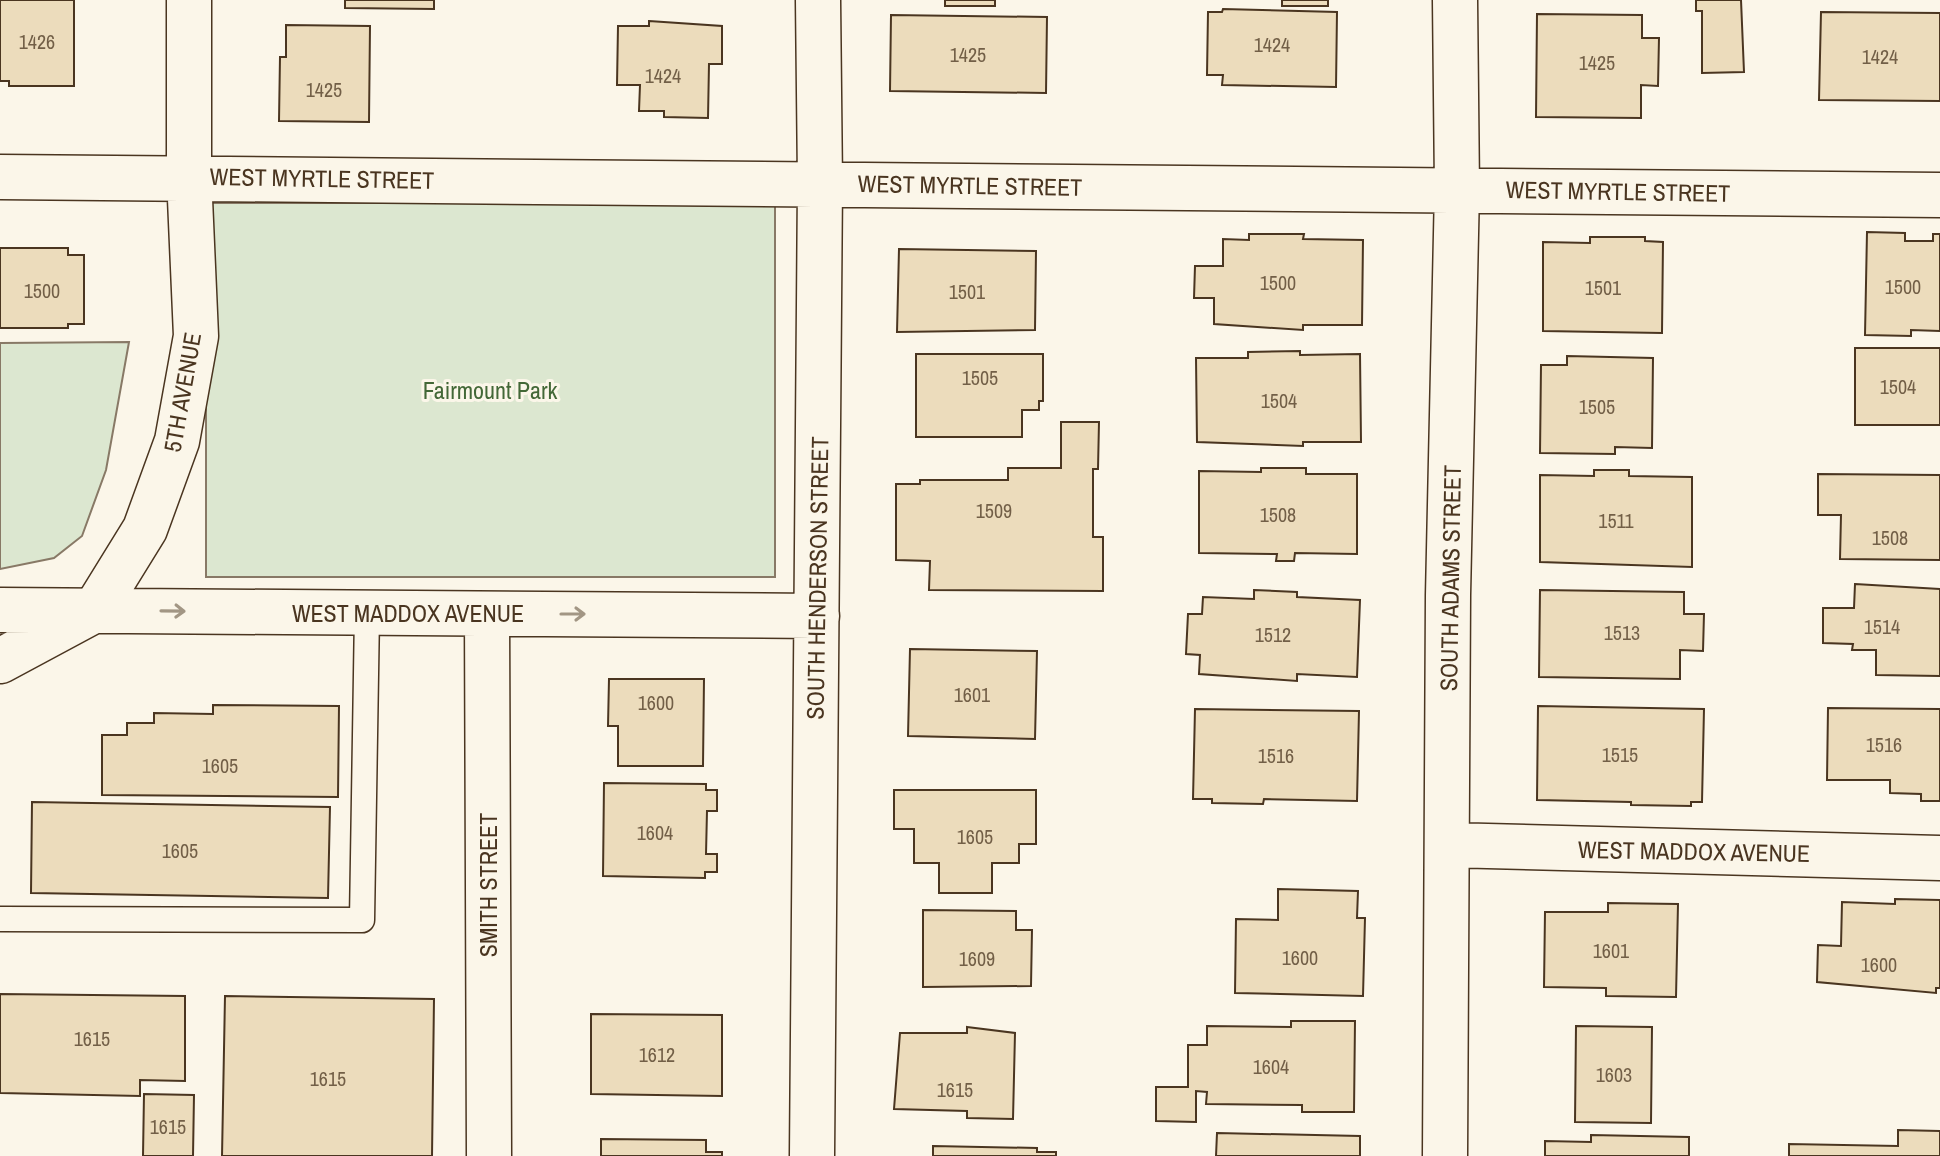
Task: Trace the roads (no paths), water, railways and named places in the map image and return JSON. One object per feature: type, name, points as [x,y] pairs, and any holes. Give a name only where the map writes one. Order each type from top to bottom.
[{"type":"street","name":"5TH AVENUE","points":[[95,610],[145,529],[177,441],[196,336],[189,176],[189,0]]},
{"type":"street","name":"SOUTH HENDERSON STREET","points":[[812,1156],[820,183],[818,0]]},
{"type":"street","name":"SOUTH ADAMS STREET","points":[[1445,1156],[1448,595],[1457,189],[1455,0]]},
{"type":"street","name":"WEST MYRTLE STREET","points":[[0,177],[189,176],[1940,195]]},
{"type":"street","name":"WEST MADDOX AVENUE","points":[[0,610],[817,616]]},
{"type":"street","points":[[0,661],[95,610]]},
{"type":"street","name":"SMITH STREET","points":[[487,614],[489,1156]]},
{"type":"street","name":"WEST MADDOX AVENUE","points":[[1449,845],[1940,858]]},
{"type":"lane","points":[[0,919],[362,920],[367,613]]},
{"type":"park label","name":"Fairmount Park","points":[[490,390]]}]
